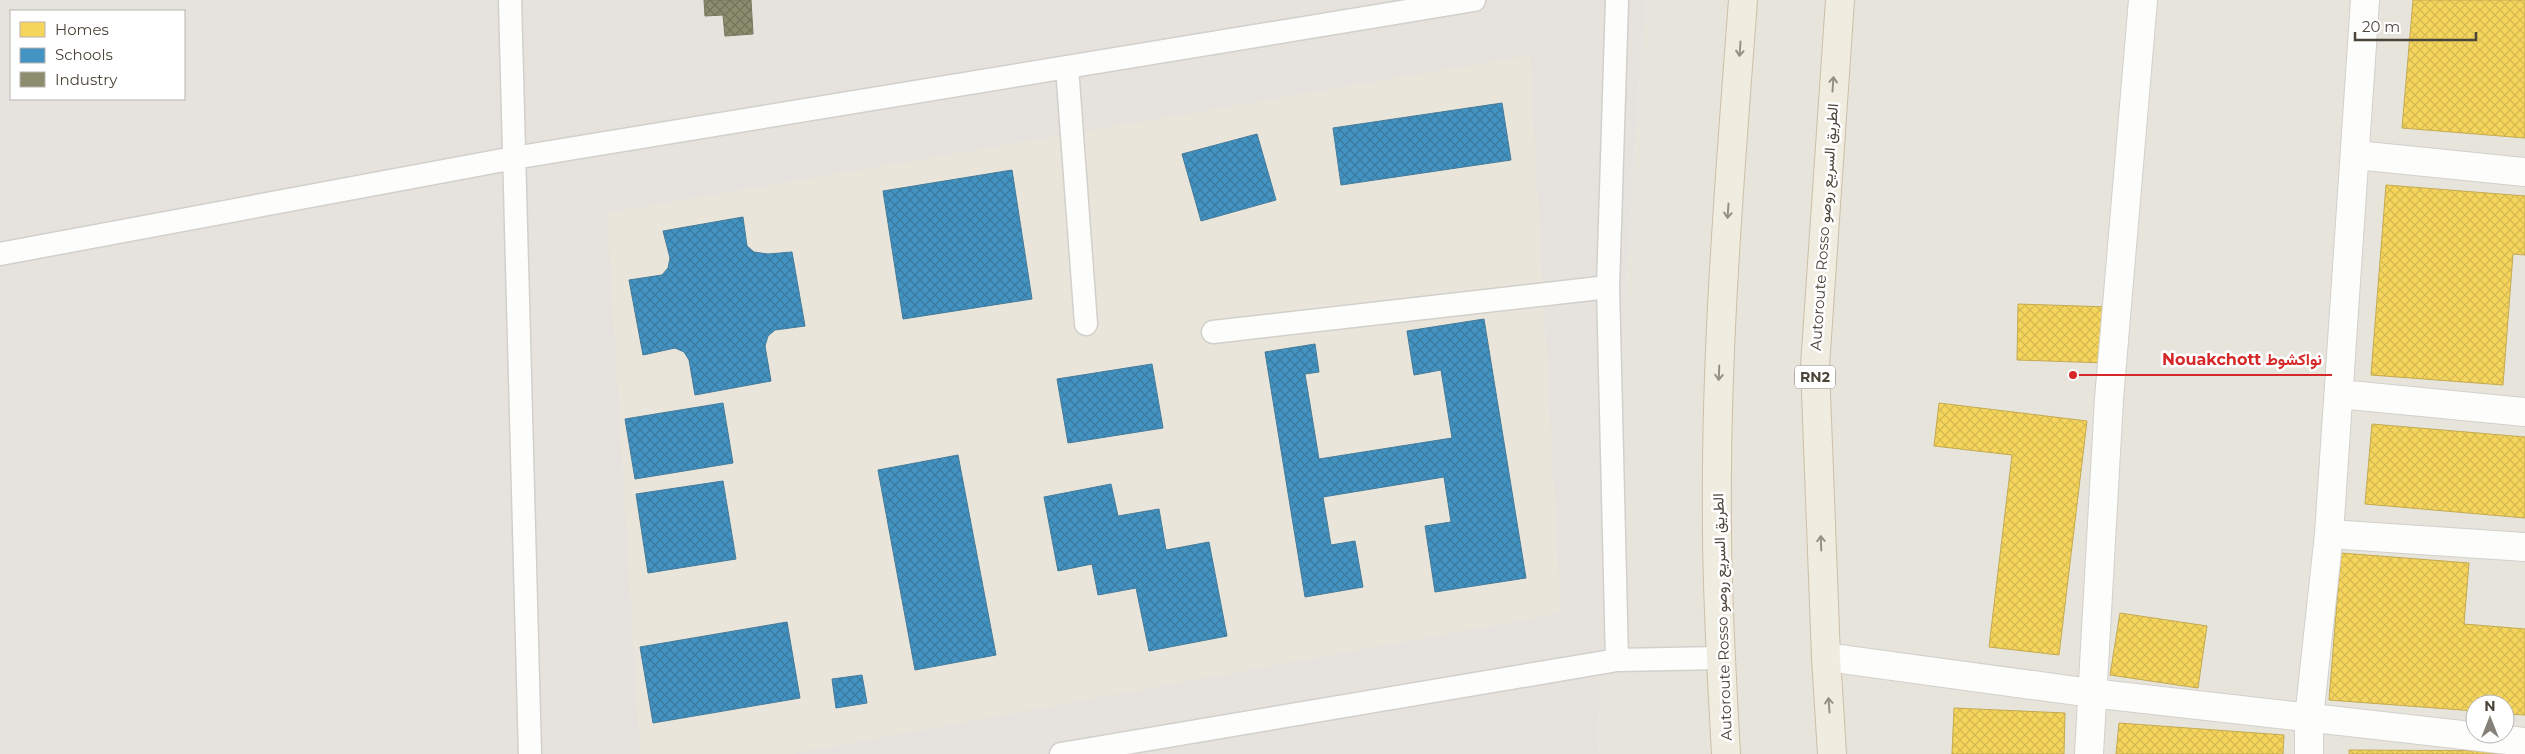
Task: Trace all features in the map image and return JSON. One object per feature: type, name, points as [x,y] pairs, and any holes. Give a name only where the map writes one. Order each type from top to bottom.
[{"type":"highway","name":"Autoroute Rosso الطريق السريع روصو","points":[[1726,754],[1720,658],[1717,526],[1719,374],[1727,219],[1744,0]]},
{"type":"highway","name":"Autoroute Rosso الطريق السريع روصو","points":[[1832,754],[1826,657],[1815,366],[1840,0]]},
{"type":"street","points":[[2089,754],[2109,399],[2143,0]]},
{"type":"street","points":[[2309,754],[2309,718],[2329,534],[2365,0]]},
{"type":"street","points":[[2356,155],[2525,172]]},
{"type":"street","points":[[2339,394],[2525,412]]},
{"type":"street","points":[[2329,534],[2525,547]]},
{"type":"street","points":[[1826,657],[2091,693],[2525,742]]},
{"type":"lane","points":[[510,0],[530,754]]},
{"type":"lane","points":[[0,254],[514,158],[1474,0]]},
{"type":"lane","points":[[1616,0],[1608,287],[1616,660]]},
{"type":"lane","points":[[1067,67],[1086,324]]},
{"type":"lane","points":[[1213,332],[1608,287]]},
{"type":"lane","points":[[1061,754],[1616,660],[1720,658]]},
{"type":"shaded area","points":[[0,0],[1648,0],[1642,47],[1598,737],[1600,754],[0,754]]},
{"type":"shaded area","points":[[1648,0],[2525,0],[2525,754],[1600,754],[1598,737],[1642,47]]},
{"type":"shaded area","points":[[1530,55],[1561,613],[791,754],[640,754],[607,213]]},
{"type":"building: Homes","points":[[2413,0],[2525,0],[2525,138],[2402,128]]},
{"type":"building: Homes","points":[[2386,185],[2525,196],[2525,255],[2513,254],[2503,385],[2371,375]]},
{"type":"building: Homes","points":[[2018,304],[2110,307],[2108,363],[2017,360]]},
{"type":"building: Homes","points":[[1939,403],[2087,421],[2059,655],[1989,647],[2012,455],[1934,446]]},
{"type":"building: Homes","points":[[2372,424],[2525,437],[2525,518],[2365,504]]},
{"type":"building: Homes","points":[[2341,553],[2469,563],[2464,624],[2525,629],[2525,715],[2515,714],[2515,694],[2465,694],[2465,710],[2329,700]]},
{"type":"building: Homes","points":[[2120,613],[2207,626],[2198,688],[2110,675]]},
{"type":"building: Homes","points":[[1954,708],[2065,713],[2064,754],[1952,754]]},
{"type":"building: Homes","points":[[2119,723],[2284,735],[2283,754],[2116,754]]},
{"type":"building: Homes","points":[[2349,750],[2525,751],[2525,754],[2349,754]]},
{"type":"building: Schools","points":[[1502,103],[1511,160],[1341,185],[1333,128]]},
{"type":"building: Schools","points":[[1257,134],[1276,200],[1201,221],[1182,154]]},
{"type":"building: Schools","points":[[1012,170],[1032,299],[903,319],[883,191]]},
{"type":"building: Schools","points":[[743,217],[747,246],[754,252],[768,254],[792,252],[805,326],[775,330],[768,336],[765,346],[771,381],[695,395],[689,360],[684,352],[675,348],[643,355],[629,280],[662,275],[668,268],[670,258],[663,231]]},
{"type":"building: Schools","points":[[1484,319],[1526,578],[1435,592],[1425,526],[1451,522],[1444,477],[1323,497],[1331,545],[1355,541],[1363,587],[1305,597],[1265,352],[1315,344],[1319,372],[1305,374],[1319,459],[1452,438],[1441,370],[1414,375],[1407,331]]},
{"type":"building: Schools","points":[[1152,364],[1163,428],[1068,443],[1057,379]]},
{"type":"building: Schools","points":[[723,403],[733,463],[635,479],[625,419]]},
{"type":"building: Schools","points":[[958,455],[996,655],[915,670],[878,470]]},
{"type":"building: Schools","points":[[723,481],[736,559],[648,573],[636,494]]},
{"type":"building: Schools","points":[[1111,484],[1118,516],[1159,509],[1166,550],[1209,542],[1227,636],[1149,651],[1136,588],[1098,595],[1092,564],[1058,571],[1044,497]]},
{"type":"building: Schools","points":[[787,622],[800,698],[653,723],[640,647]]},
{"type":"building: Schools","points":[[862,675],[867,703],[836,708],[832,679]]},
{"type":"building: Industry","points":[[704,0],[751,0],[753,34],[725,36],[723,15],[705,16]]},
{"type":"place","name":"Nouakchott نواكشوط","points":[[2073,375]]}]
